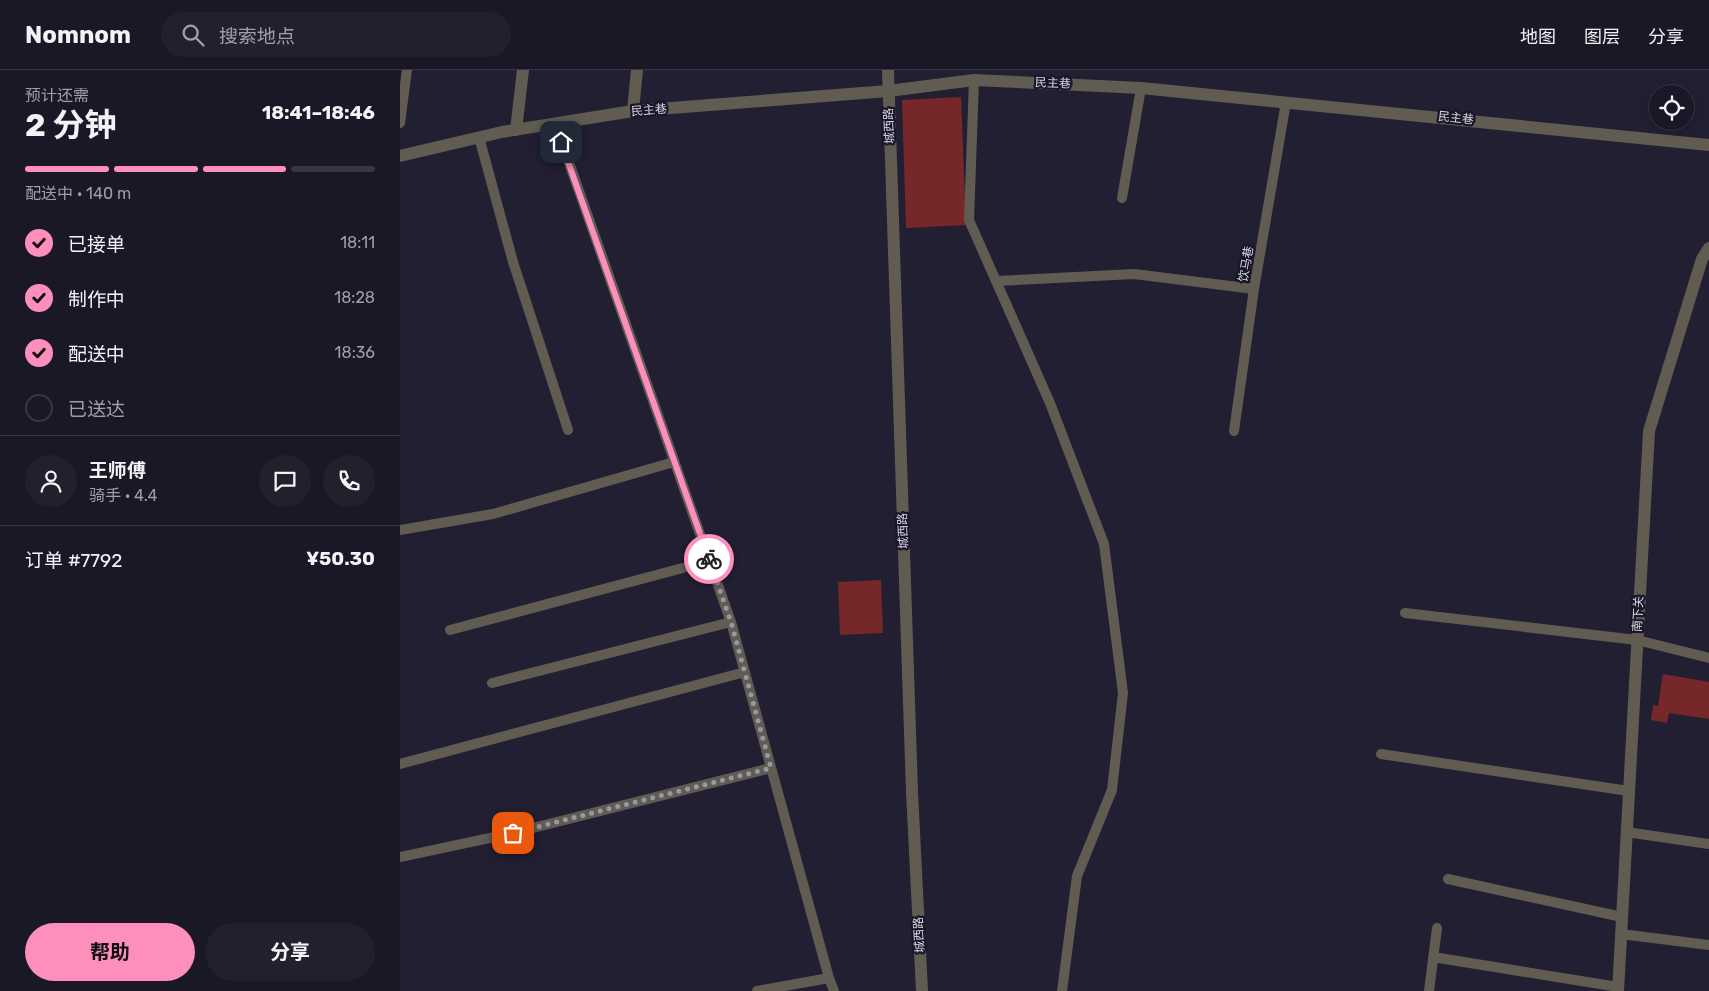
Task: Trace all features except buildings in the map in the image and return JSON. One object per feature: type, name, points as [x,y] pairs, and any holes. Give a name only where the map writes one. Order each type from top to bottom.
[{"type":"street","points":[[516,130],[523,70]]},
{"type":"street","points":[[633,111],[637,70]]},
{"type":"street","name":"城西路","points":[[888,70],[911,763],[922,991]]},
{"type":"street","name":"民主巷","points":[[400,156],[479,137],[633,111],[888,91],[974,80],[1141,88],[1709,145]]},
{"type":"street","name":"南下关","points":[[1618,989],[1649,431],[1702,260],[1709,248]]},
{"type":"lane","points":[[400,123],[407,70]]},
{"type":"lane","points":[[974,80],[969,220],[1050,403],[1104,544],[1122,693],[1112,790],[1078,876],[1062,991]]},
{"type":"lane","points":[[1122,198],[1141,88]]},
{"type":"lane","name":"饮马巷","points":[[1234,431],[1254,289],[1286,102]]},
{"type":"lane","points":[[555,123],[731,622],[834,991]]},
{"type":"lane","points":[[479,137],[513,262],[568,430]]},
{"type":"lane","points":[[996,281],[1134,274],[1254,289]]},
{"type":"lane","points":[[400,530],[493,514],[674,462]]},
{"type":"lane","points":[[450,630],[709,561]]},
{"type":"lane","points":[[1405,613],[1637,640],[1709,658]]},
{"type":"lane","points":[[492,683],[731,622]]},
{"type":"lane","points":[[400,764],[744,672]]},
{"type":"lane","points":[[1381,754],[1628,791]]},
{"type":"lane","points":[[400,857],[513,833],[771,768]]},
{"type":"lane","points":[[1626,832],[1709,844]]},
{"type":"lane","points":[[1448,879],[1622,917]]},
{"type":"lane","points":[[1429,991],[1437,928]]},
{"type":"lane","points":[[1621,934],[1709,945]]},
{"type":"lane","points":[[1433,957],[1618,989]]},
{"type":"lane","points":[[757,991],[829,978]]},
{"type":"way so far","points":[[513,833],[771,768],[731,622],[709,559]]},
{"type":"route","points":[[561,142],[709,559]]}]
